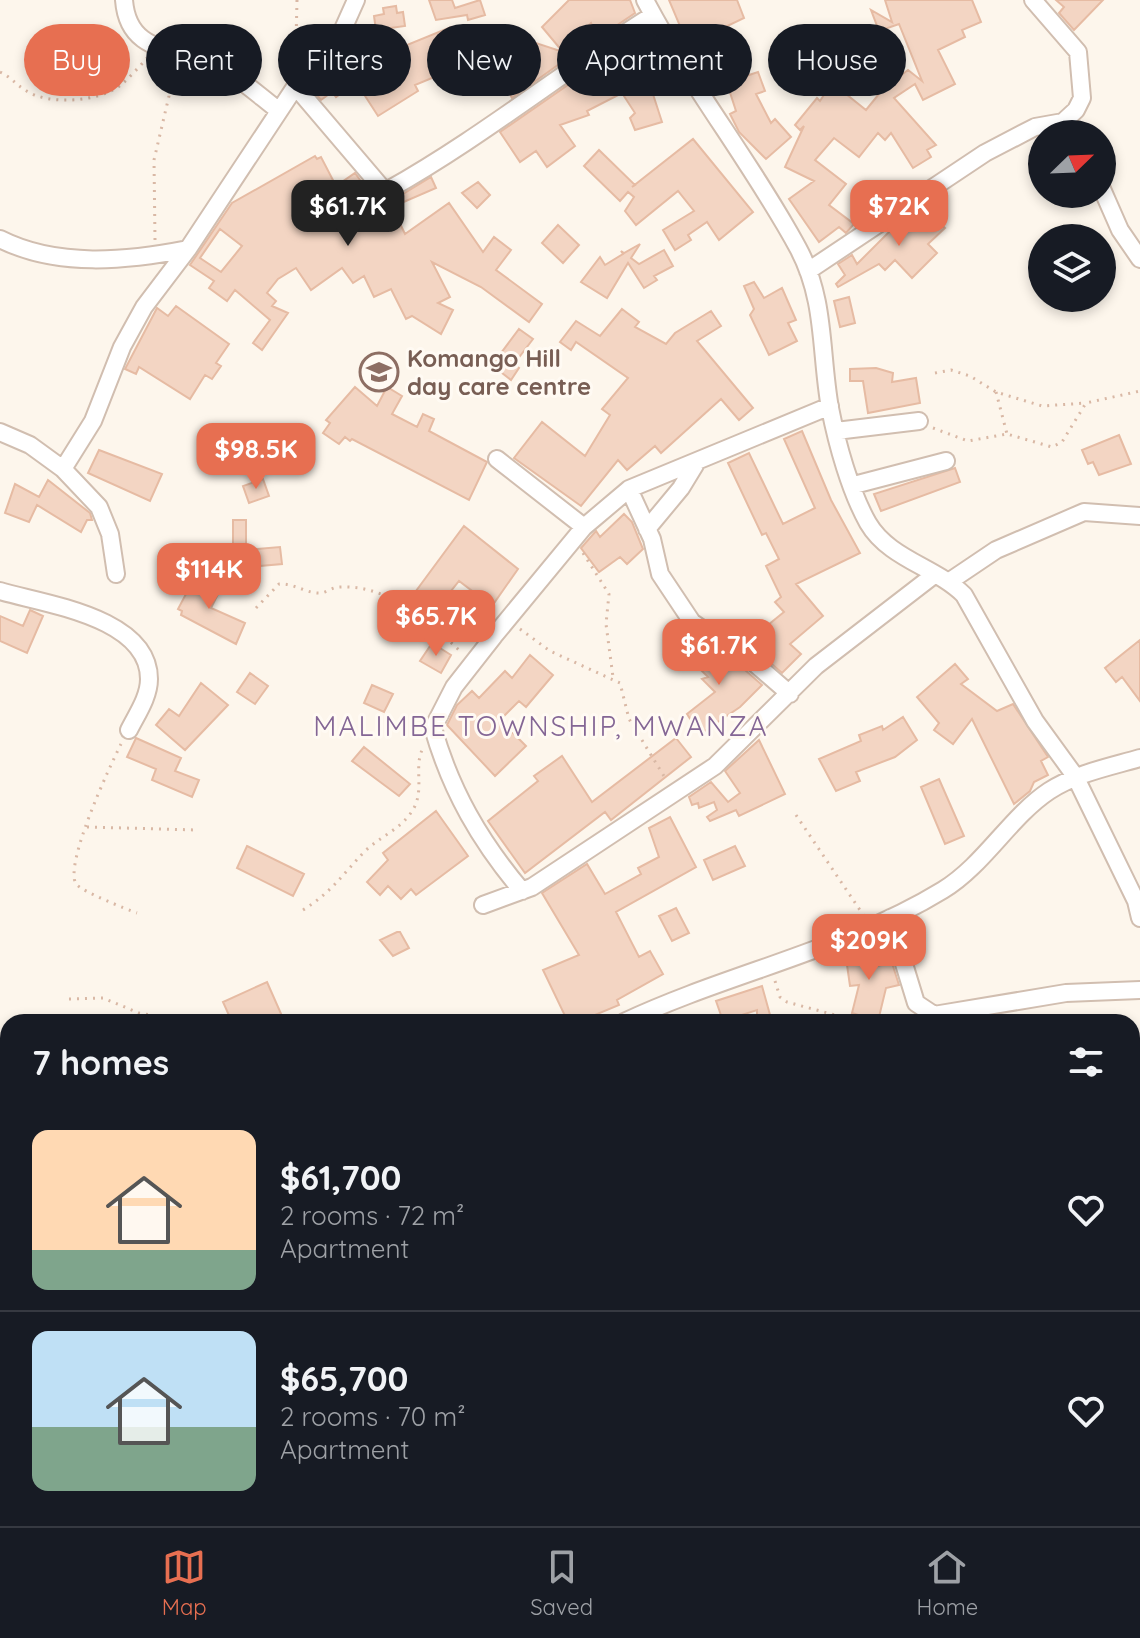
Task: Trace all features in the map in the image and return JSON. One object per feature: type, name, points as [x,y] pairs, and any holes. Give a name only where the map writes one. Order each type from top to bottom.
[{"type":"street","points":[[124,0],[131,27],[146,39]]},
{"type":"street","points":[[345,24],[356,0]]},
{"type":"street","points":[[645,0],[799,249],[818,298],[825,338],[830,406],[836,431],[868,523],[885,544],[934,575],[950,581],[976,614],[1035,721],[1075,776],[1136,901],[1140,918]]},
{"type":"street","points":[[1033,0],[1078,52],[1082,98],[1072,120]]},
{"type":"street","points":[[304,96],[382,188],[388,190],[484,134],[602,47],[653,15]]},
{"type":"street","points":[[258,96],[278,110]]},
{"type":"street","points":[[63,469],[93,421],[122,347],[144,307],[188,249],[289,96]]},
{"type":"street","points":[[808,271],[985,153],[1028,131]]},
{"type":"street","points":[[1110,208],[1120,230],[1140,258]]},
{"type":"street","points":[[0,239],[14,246],[59,256],[106,260],[188,249]]},
{"type":"street","points":[[522,891],[489,852],[464,812],[433,728],[454,687],[584,527],[629,489],[659,475],[695,465],[830,406]]},
{"type":"street","points":[[836,431],[919,421]]},
{"type":"street","points":[[0,432],[30,445],[63,469],[99,507],[110,534],[116,574]]},
{"type":"street","points":[[497,459],[584,527]]},
{"type":"street","points":[[854,485],[946,461]]},
{"type":"street","points":[[647,529],[681,488],[695,465]]},
{"type":"street","points":[[629,489],[647,529],[660,574],[692,622],[712,636],[731,643],[790,694]]},
{"type":"street","points":[[950,581],[996,550],[1084,512],[1140,516]]},
{"type":"street","points":[[483,905],[522,891],[715,766],[816,666],[934,575]]},
{"type":"street","points":[[0,591],[69,607],[95,618],[134,642],[145,660],[149,679],[144,701],[129,730]]},
{"type":"street","points":[[656,1014],[890,918],[946,889],[1047,793],[1075,776],[1140,758]]},
{"type":"street","points":[[890,918],[916,1003],[932,1014]]},
{"type":"street","points":[[940,1014],[1066,993],[1140,990]]},
{"type":"path","points":[[296,24],[297,0]]},
{"type":"path","points":[[0,72],[33,94],[65,100],[119,87],[146,63]]},
{"type":"path","points":[[156,255],[154,160],[169,96]]},
{"type":"path","points":[[935,373],[951,370],[970,376],[996,392],[1042,406],[1086,403],[1140,391]]},
{"type":"path","points":[[996,392],[1007,434]]},
{"type":"path","points":[[919,421],[968,441],[1007,434],[1052,447],[1062,442],[1071,431],[1086,403]]},
{"type":"path","points":[[573,541],[607,590],[606,624],[613,678]]},
{"type":"path","points":[[256,608],[265,594],[279,584],[323,593],[337,587],[385,597],[422,616],[473,663]]},
{"type":"path","points":[[508,619],[550,651],[613,678],[624,692],[629,719],[675,794]]},
{"type":"path","points":[[303,910],[329,894],[368,849],[393,832],[410,815],[421,786],[419,755],[433,728]]},
{"type":"path","points":[[129,730],[87,827],[73,872],[77,885],[137,913]]},
{"type":"path","points":[[796,815],[870,926]]},
{"type":"path","points":[[87,827],[197,830]]},
{"type":"path","points":[[770,966],[780,997],[787,1002],[831,1014]]},
{"type":"path","points":[[69,999],[103,998],[145,1014]]},
{"type":"building","points":[[429,0],[452,0],[455,8],[480,0],[485,15],[468,20],[467,15],[436,20]]},
{"type":"building","points":[[569,0],[630,0],[635,13],[619,24],[557,24],[557,45],[542,27]]},
{"type":"building","points":[[669,0],[737,0],[744,18],[732,24],[679,24]]},
{"type":"building","points":[[885,0],[972,0],[981,22],[962,30],[965,37],[938,50],[955,84],[923,100],[915,84],[906,90],[908,70],[922,81],[906,41],[906,24],[876,24],[871,10],[892,22]]},
{"type":"building","points":[[1056,0],[1103,0],[1074,30],[1059,13],[1064,7]]},
{"type":"building","points":[[396,6],[397,13],[403,12],[405,24],[375,24],[374,16],[384,14],[383,8]]},
{"type":"building","points":[[427,37],[427,80],[415,85],[418,91],[411,95],[411,43]]},
{"type":"building","points":[[541,45],[557,50],[557,66],[541,77]]},
{"type":"building","points":[[758,72],[765,91],[756,94],[771,123],[775,119],[791,137],[766,159],[739,132],[730,114],[736,111],[731,96],[752,96],[752,74]]},
{"type":"building","points":[[557,93],[557,96],[616,96],[587,111],[589,115],[560,125],[575,146],[547,167],[536,151],[520,162],[500,132]]},
{"type":"building","points":[[365,96],[410,96],[378,116]]},
{"type":"building","points":[[624,96],[654,96],[662,122],[635,130],[630,118],[635,113]]},
{"type":"building","points":[[823,96],[848,96],[866,110],[877,96],[897,96],[894,98],[936,145],[927,150],[931,157],[913,168],[891,133],[885,140],[878,133],[859,157],[834,138],[815,160],[846,184],[829,205],[854,224],[846,233],[839,227],[819,242],[789,199],[814,181],[785,167],[804,126],[800,130],[795,125],[817,98],[820,101]]},
{"type":"building","points":[[693,139],[753,212],[719,240],[707,222],[688,235],[691,240],[675,250],[663,230],[694,211],[678,191],[636,225],[625,211],[634,197],[628,192],[620,201],[584,166],[599,150],[635,185]]},
{"type":"building","points":[[315,156],[317,159],[321,157],[336,186],[355,173],[375,201],[393,200],[431,177],[436,188],[392,207],[405,234],[449,203],[483,252],[494,237],[511,250],[496,270],[542,304],[529,322],[481,287],[432,262],[450,297],[438,303],[453,310],[441,334],[412,316],[406,319],[391,289],[374,297],[364,276],[353,283],[342,268],[311,290],[296,268],[278,279],[267,293],[276,301],[272,306],[288,313],[262,350],[253,343],[270,320],[235,290],[227,301],[209,288],[214,281],[190,265],[232,203]],"holes":[[[220,229],[242,246],[221,272],[200,258]]]},
{"type":"building","points":[[478,182],[490,195],[477,208],[462,193]]},
{"type":"building","points":[[923,208],[945,228],[928,244],[937,253],[912,278],[895,260],[885,270],[879,264],[838,287],[836,284],[845,275],[838,264],[852,255],[857,264],[895,226]]},
{"type":"building","points":[[558,225],[579,245],[563,263],[542,243]]},
{"type":"building","points":[[640,244],[631,258],[639,264],[664,250],[673,266],[654,276],[657,280],[644,288],[628,263],[607,298],[581,282],[600,257],[605,265],[623,254],[621,251],[624,253]]},
{"type":"building","points":[[754,282],[764,298],[782,288],[796,320],[788,323],[797,341],[769,355],[750,315],[754,309],[744,286]]},
{"type":"building","points":[[849,297],[855,323],[840,327],[834,301]]},
{"type":"building","points":[[176,306],[229,344],[216,363],[221,366],[212,379],[205,375],[190,399],[139,367],[136,374],[125,369],[157,308],[168,316]]},
{"type":"building","points":[[622,309],[639,322],[635,327],[666,344],[675,333],[711,311],[721,326],[697,341],[753,408],[739,420],[721,399],[661,453],[655,446],[627,470],[618,460],[581,506],[514,458],[542,422],[585,456],[610,415],[602,409],[628,378],[576,342],[571,350],[560,342],[576,321],[600,336]]},
{"type":"building","points":[[519,329],[533,339],[514,364],[519,368],[511,380],[492,365]]},
{"type":"building","points":[[876,368],[893,373],[892,382],[916,378],[920,403],[868,413],[863,381],[850,381],[850,369]]},
{"type":"building","points":[[355,387],[377,406],[387,387],[402,396],[392,414],[417,427],[423,414],[434,419],[429,431],[487,462],[469,500],[352,439],[350,441],[345,437],[339,444],[323,433],[330,423],[326,420]]},
{"type":"building","points":[[802,431],[831,500],[860,553],[796,584],[823,616],[790,644],[801,654],[782,673],[747,642],[784,612],[775,602],[781,597],[766,566],[779,559],[766,533],[762,535],[728,463],[749,453],[783,524],[815,508],[784,439]]},
{"type":"building","points":[[1119,435],[1131,464],[1099,475],[1093,462],[1088,464],[1082,450]]},
{"type":"building","points":[[99,450],[162,474],[150,501],[88,473]]},
{"type":"building","points":[[955,468],[960,482],[881,511],[874,494]]},
{"type":"building","points":[[263,479],[269,496],[249,503],[243,486]]},
{"type":"building","points":[[48,480],[90,513],[92,520],[87,520],[81,532],[37,505],[29,522],[5,513],[15,484],[39,497]]},
{"type":"building","points":[[624,514],[632,522],[643,549],[627,564],[620,557],[599,572],[581,548],[596,531],[600,537]]},
{"type":"building","points":[[233,520],[246,520],[246,550],[280,547],[282,564],[239,568],[240,581],[226,583],[223,552],[233,551]]},
{"type":"building","points":[[464,526],[518,569],[492,606],[459,581],[439,606],[433,601],[428,607],[413,595]]},
{"type":"building","points":[[195,577],[220,590],[211,608],[245,623],[236,644],[181,615],[182,611],[178,609]]},
{"type":"building","points":[[30,610],[43,616],[27,653],[0,641],[0,616],[23,626]]},
{"type":"building","points":[[695,638],[719,663],[728,655],[762,685],[740,707],[700,734],[687,714],[715,692],[702,679],[708,677],[682,651]]},
{"type":"building","points":[[1140,640],[1140,701],[1122,677],[1116,682],[1105,668]]},
{"type":"building","points":[[432,643],[451,655],[441,673],[420,661]]},
{"type":"building","points":[[530,655],[553,675],[526,707],[519,701],[500,720],[526,746],[495,776],[447,725],[457,705],[472,691],[479,698],[505,671],[512,678]]},
{"type":"building","points":[[955,664],[968,679],[961,684],[997,711],[1013,704],[1048,757],[1041,761],[1048,775],[1034,782],[1030,791],[1014,804],[972,719],[953,744],[934,730],[939,723],[917,697]]},
{"type":"building","points":[[250,673],[268,686],[255,704],[237,692]]},
{"type":"building","points":[[201,683],[228,705],[185,750],[156,725],[169,709],[179,716]]},
{"type":"building","points":[[372,685],[393,694],[384,712],[364,703]]},
{"type":"building","points":[[903,717],[917,740],[895,757],[856,772],[860,781],[836,791],[819,759],[861,741],[859,735],[882,726],[883,730]]},
{"type":"building","points":[[136,738],[181,758],[175,771],[199,780],[192,797],[152,780],[156,769],[127,757]]},
{"type":"building","points":[[676,738],[691,757],[611,820],[605,812],[525,873],[488,821],[538,781],[534,776],[562,756],[592,802]]},
{"type":"building","points":[[759,740],[785,794],[739,816],[736,810],[710,821],[707,817],[717,810],[714,802],[699,808],[698,803],[692,805],[689,797],[711,782],[728,802],[740,793],[725,771]]},
{"type":"building","points":[[364,747],[410,784],[399,796],[352,761]]},
{"type":"building","points":[[939,779],[964,836],[945,844],[921,787]]},
{"type":"building","points":[[436,811],[468,856],[416,895],[411,889],[401,899],[388,886],[380,895],[367,882],[388,860],[383,853]]},
{"type":"building","points":[[670,817],[696,867],[616,912],[639,957],[650,951],[663,974],[617,1000],[619,1005],[597,1014],[564,1014],[543,970],[579,955],[542,893],[587,864],[605,894],[641,874],[638,868],[659,857],[649,828]]},
{"type":"building","points":[[247,846],[304,874],[293,896],[237,868]]},
{"type":"building","points":[[735,846],[745,866],[713,880],[704,860]]},
{"type":"building","points":[[676,908],[689,933],[672,941],[659,916]]},
{"type":"building","points":[[397,932],[409,948],[393,956],[380,940]]},
{"type":"building","points":[[873,947],[876,966],[892,963],[899,985],[886,988],[880,1014],[852,1013],[859,985],[850,986],[845,951]]},
{"type":"building","points":[[267,982],[281,1014],[228,1014],[223,1002]]},
{"type":"building","points":[[762,986],[770,1014],[757,1014],[757,1010],[745,1014],[721,1014],[716,1001]]},
{"type":"place","name":"Komango Hill day care centre","points":[[379,372]]},
{"type":"district","name":"MALIMBE TOWNSHIP, MWANZA","points":[[541,725]]}]
